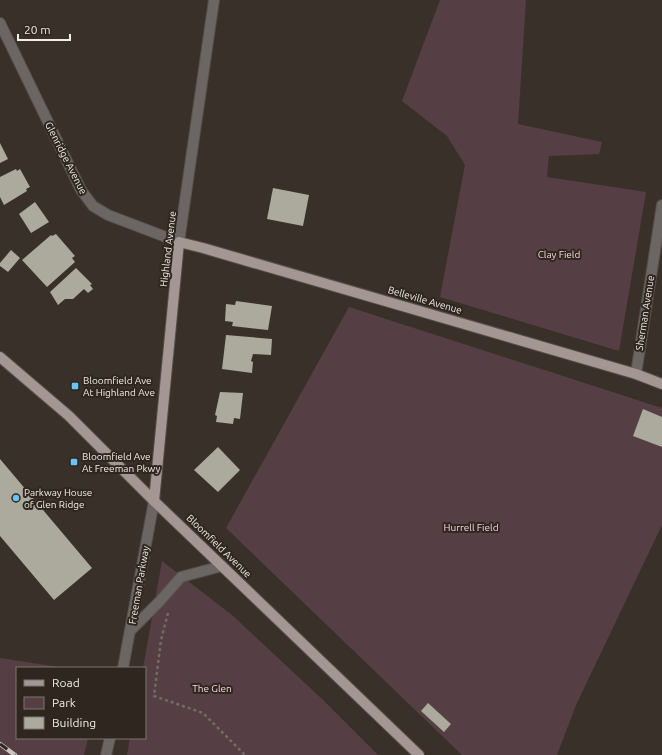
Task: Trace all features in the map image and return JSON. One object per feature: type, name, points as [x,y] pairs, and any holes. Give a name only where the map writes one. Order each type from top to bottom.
[{"type":"main road","name":"Belleville Avenue","points":[[180,242],[636,374],[662,384]]},
{"type":"main road","name":"Highland Avenue","points":[[154,501],[180,242]]},
{"type":"main road","name":"Bloomfield Avenue","points":[[1,361],[69,416],[154,501],[419,755]]},
{"type":"street","name":"Highland Avenue","points":[[180,242],[214,0]]},
{"type":"street","name":"Glenridge Avenue","points":[[0,23],[81,190],[93,206],[108,215],[180,242]]},
{"type":"street","name":"Sherman Avenue","points":[[636,374],[662,205]]},
{"type":"street","name":"Freeman Parkway","points":[[123,667],[154,501]]},
{"type":"street","points":[[130,631],[160,601],[181,577],[222,566]]},
{"type":"street","points":[[106,755],[109,740]]},
{"type":"path","points":[[169,609],[161,640],[154,696],[203,713],[245,755]]},
{"type":"green space","name":"Clay Field","points":[[440,0],[526,0],[518,124],[602,142],[599,154],[549,156],[547,177],[646,192],[619,351],[440,297],[465,165],[447,136],[402,101]]},
{"type":"green space","name":"Hurrell Field","points":[[349,307],[662,408],[662,525],[576,705],[557,755],[462,755],[226,528]]},
{"type":"green space","name":"The Glen","points":[[162,561],[232,615],[322,699],[378,755],[127,755],[130,739],[146,739],[146,667],[143,667]]},
{"type":"green space","points":[[0,658],[58,667],[16,667],[16,739],[88,739],[84,755],[0,755]]},
{"type":"building","points":[[0,143],[8,159],[0,163]]},
{"type":"building","points":[[16,169],[17,171],[20,169],[30,187],[26,189],[27,191],[4,205],[0,197],[0,177]]},
{"type":"building","points":[[273,188],[309,195],[303,226],[267,219]]},
{"type":"building","points":[[35,202],[49,222],[31,233],[19,214]]},
{"type":"building","points":[[56,234],[75,256],[72,258],[75,262],[47,287],[22,260],[51,235]]},
{"type":"building","points":[[11,250],[20,258],[8,272],[0,266],[0,263]]},
{"type":"building","points":[[76,268],[92,284],[90,285],[93,289],[88,293],[84,289],[73,299],[65,299],[58,305],[50,292]]},
{"type":"building","points":[[236,301],[272,306],[268,330],[232,326],[233,322],[225,321],[226,304],[235,305]]},
{"type":"building","points":[[226,335],[272,339],[271,355],[253,354],[251,361],[253,362],[252,373],[222,369]]},
{"type":"building","points":[[220,392],[243,393],[240,419],[234,418],[233,424],[216,422],[217,416],[215,415]]},
{"type":"building","points":[[643,409],[662,417],[662,447],[633,436]]},
{"type":"building","points":[[218,447],[240,470],[218,492],[194,470]]},
{"type":"building","name":"Parkway House of Glen Ridge","points":[[0,459],[92,568],[54,600],[0,536]]},
{"type":"building","points":[[428,703],[451,724],[444,732],[421,711]]},
{"type":"railway","points":[[0,744],[15,755]]},
{"type":"place","name":"Bloomfield Ave At Highland Ave","points":[[75,386]]},
{"type":"place","name":"Bloomfield Ave At Freeman Pkwy","points":[[74,462]]},
{"type":"place","name":"Parkway House of Glen Ridge","points":[[16,498]]}]
